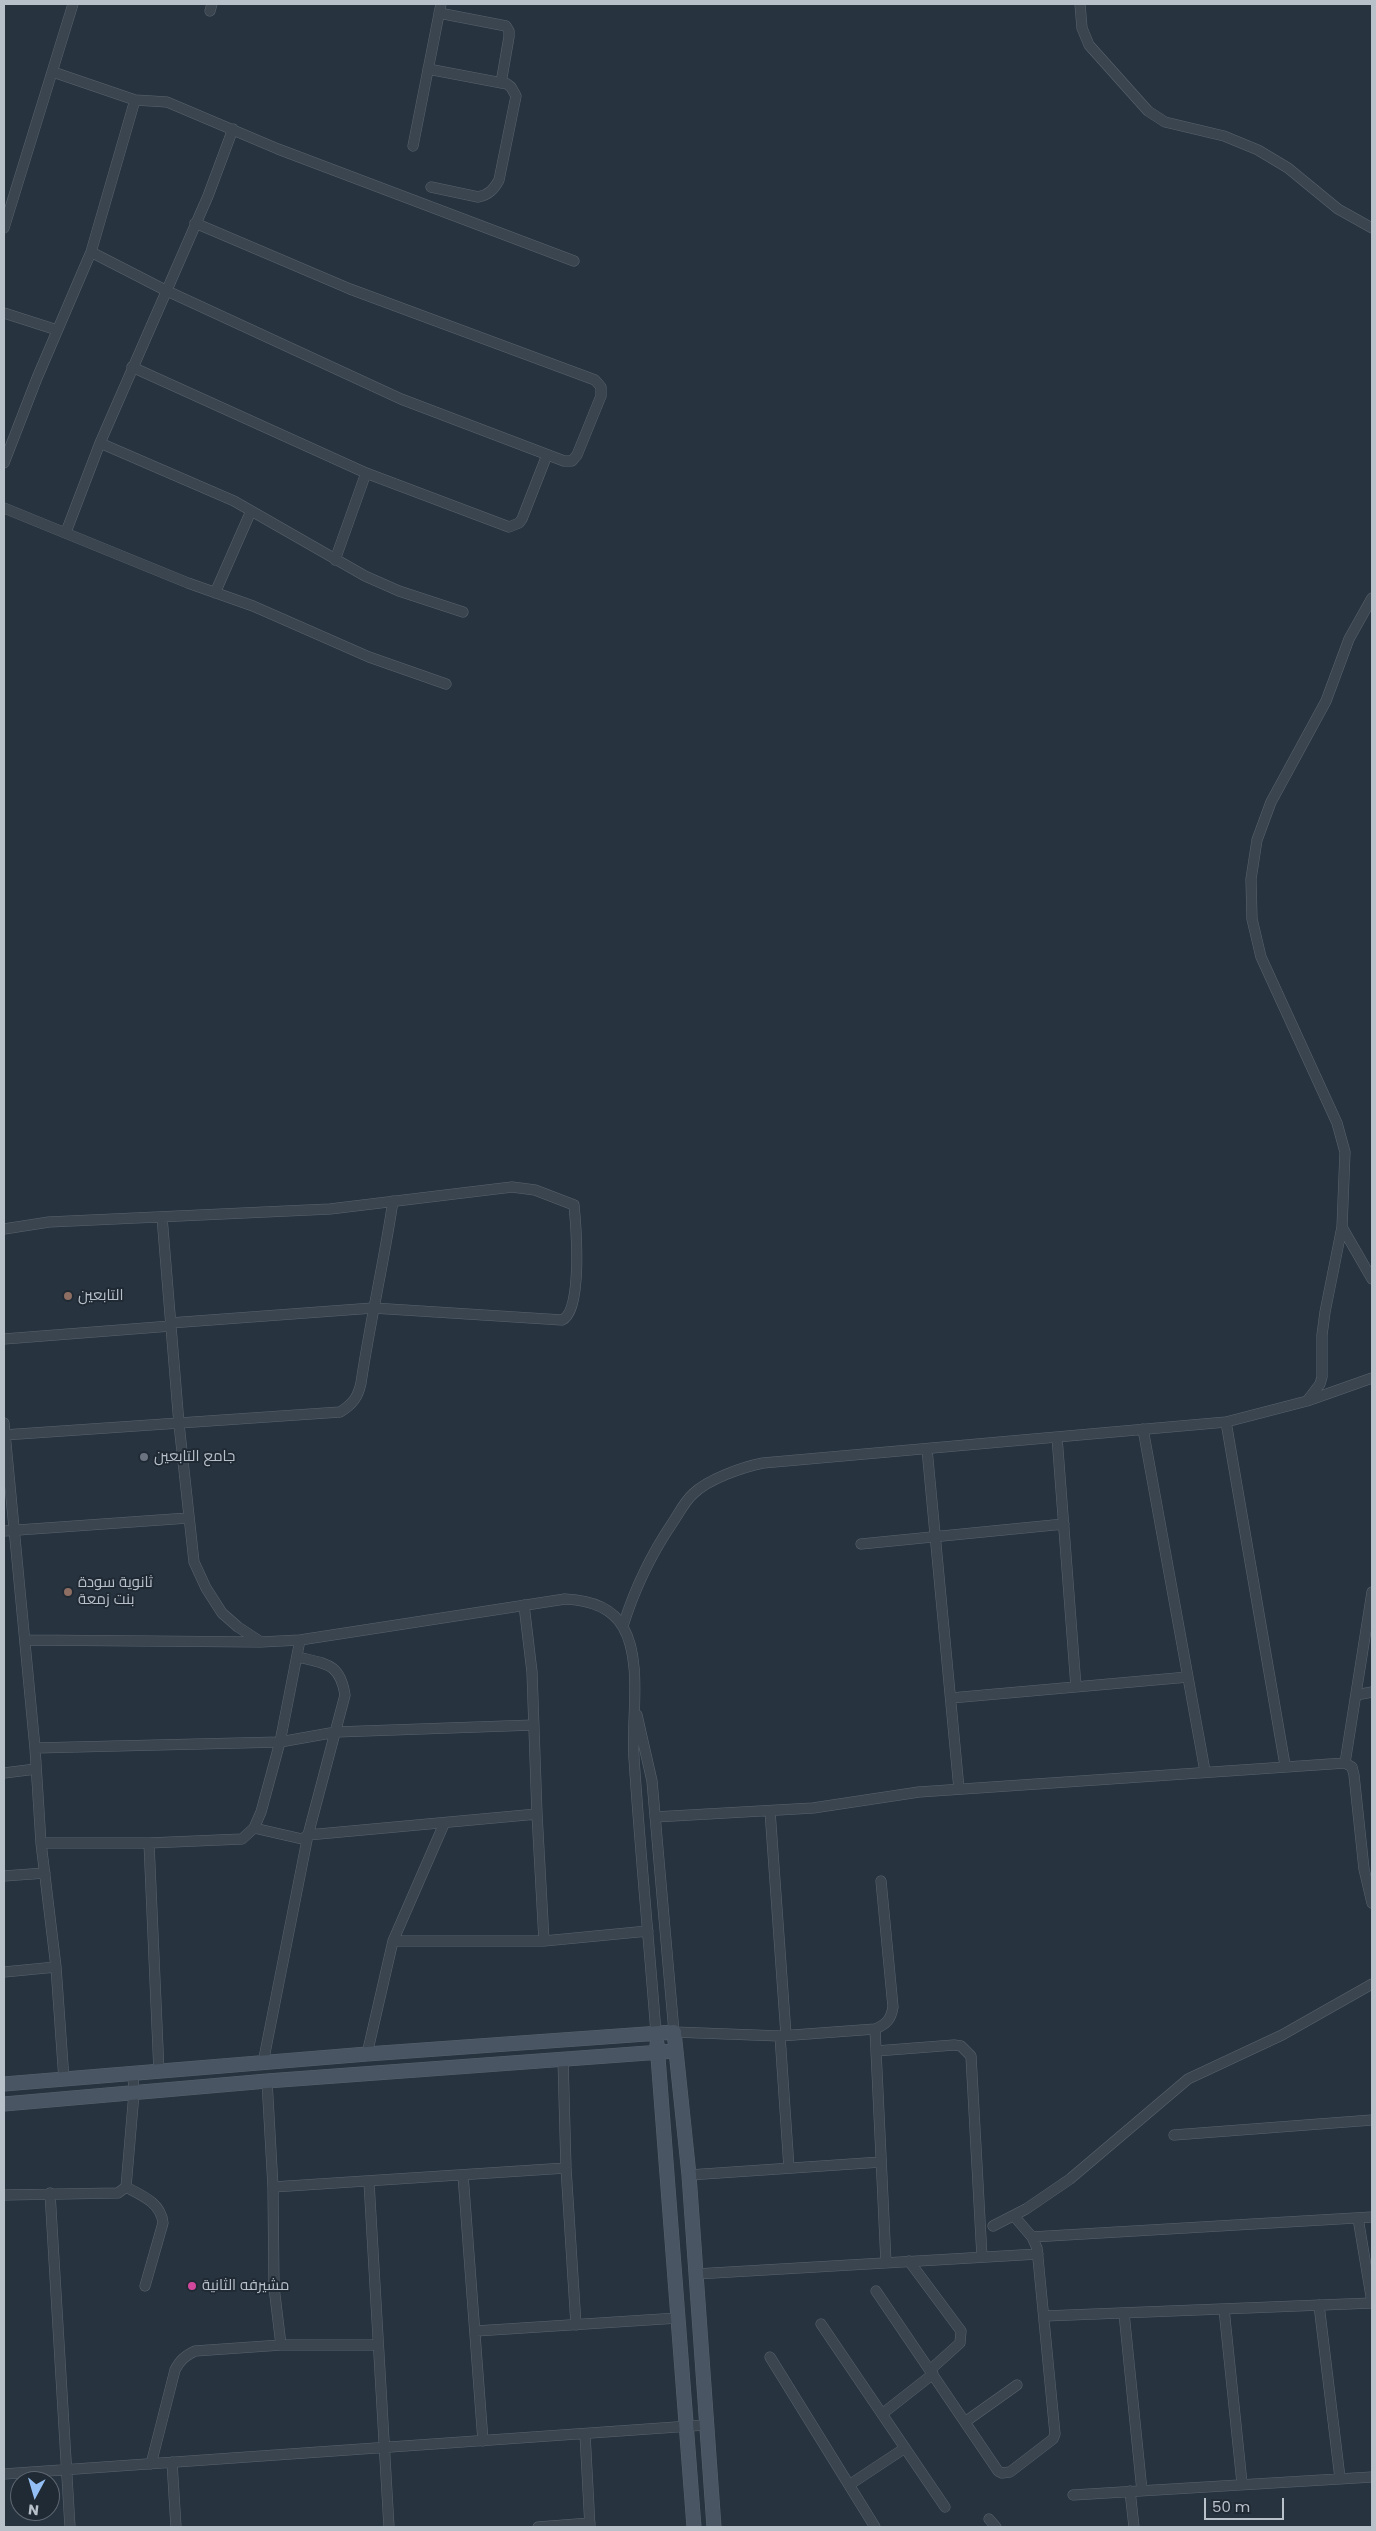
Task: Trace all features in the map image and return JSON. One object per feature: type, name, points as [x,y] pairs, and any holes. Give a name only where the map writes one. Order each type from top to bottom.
[{"type":"street","points":[[4,228],[74,4]]},
{"type":"street","points":[[1080,4],[1082,28],[1089,45],[1148,111],[1165,122],[1224,136],[1258,150],[1288,168],[1338,209],[1372,228]]},
{"type":"street","points":[[413,146],[440,8],[506,26],[509,37],[501,83]]},
{"type":"street","points":[[428,69],[501,83],[515,91],[516,102],[499,180],[495,187],[484,196],[478,197],[431,187]]},
{"type":"street","points":[[53,72],[135,100],[167,102],[278,149],[574,261]]},
{"type":"street","points":[[4,463],[57,330],[91,252],[135,100]]},
{"type":"street","points":[[66,532],[100,443],[195,223],[233,129]]},
{"type":"street","points":[[91,252],[165,290],[402,399],[568,462],[577,455],[602,392],[601,387],[595,380],[350,289],[195,223]]},
{"type":"street","points":[[4,313],[57,330]]},
{"type":"street","points":[[132,367],[366,472],[510,527],[519,523],[522,519],[547,455]]},
{"type":"street","points":[[100,443],[234,501],[335,560],[399,591],[462,612]]},
{"type":"street","points":[[335,560],[366,472]]},
{"type":"street","points":[[4,508],[253,606],[369,657],[446,684]]},
{"type":"street","points":[[216,593],[251,511]]},
{"type":"street","points":[[1307,1402],[1320,1384],[1322,1377],[1322,1335],[1342,1227],[1346,1168],[1342,1137],[1261,957],[1252,919],[1251,879],[1263,821],[1326,701],[1348,638],[1372,598]]},
{"type":"street","points":[[4,1229],[49,1222],[330,1209],[512,1187],[535,1190],[574,1205],[578,1262],[570,1312],[562,1320],[372,1308],[4,1339]]},
{"type":"street","points":[[4,1435],[340,1412],[351,1405],[358,1395],[372,1308],[385,1254],[393,1201]]},
{"type":"street","points":[[162,1217],[179,1424],[194,1562],[206,1588],[222,1612],[238,1627],[261,1642]]},
{"type":"street","points":[[1342,1227],[1372,1279]]},
{"type":"street","points":[[623,1626],[636,1586],[647,1562],[685,1503],[702,1487],[741,1469],[758,1464],[1226,1422],[1307,1402],[1372,1378]]},
{"type":"street","points":[[1226,1422],[1285,1765]]},
{"type":"street","points":[[4,1423],[9,1530],[25,1640],[41,1843],[56,1967],[64,2080]]},
{"type":"street","points":[[1143,1430],[1205,1771]]},
{"type":"street","points":[[1057,1437],[1076,1687]]},
{"type":"street","points":[[927,1449],[959,1789]]},
{"type":"street","points":[[9,1530],[188,1518]]},
{"type":"street","points":[[862,1544],[1064,1524]]},
{"type":"street","points":[[1345,1762],[1372,1592]]},
{"type":"street","points":[[25,1640],[261,1642],[300,1640],[565,1599],[584,1600],[602,1607],[623,1626],[631,1652],[636,1709],[634,1756],[694,2527]]},
{"type":"street","points":[[524,1605],[532,1672],[544,1941]]},
{"type":"street","points":[[41,1843],[149,1843],[242,1839],[254,1828],[261,1812],[280,1742],[300,1640]]},
{"type":"street","points":[[263,2063],[308,1835],[344,1695],[342,1679],[336,1670],[298,1657]]},
{"type":"street","points":[[951,1698],[1188,1677]]},
{"type":"street","points":[[1356,1695],[1372,1692]]},
{"type":"street","points":[[636,1709],[649,1762],[655,1817],[675,2051],[689,2175],[705,2425],[714,2527]]},
{"type":"street","points":[[35,1748],[280,1742],[336,1732],[534,1725]]},
{"type":"street","points":[[655,1817],[770,1812],[828,1806],[919,1792],[1345,1762],[1352,1767],[1354,1775],[1364,1869],[1372,1903]]},
{"type":"street","points":[[4,1774],[36,1769]]},
{"type":"street","points":[[770,1812],[789,2168]]},
{"type":"street","points":[[254,1828],[302,1839],[308,1835],[537,1814]]},
{"type":"street","points":[[367,2054],[393,1941],[444,1824]]},
{"type":"street","points":[[149,1843],[159,2072]]},
{"type":"street","points":[[4,1876],[45,1874]]},
{"type":"street","points":[[4,2084],[133,2075],[367,2054],[656,2033],[783,2036],[875,2029],[885,2025],[891,2017],[893,2007],[881,1881]]},
{"type":"street","points":[[393,1941],[544,1941],[648,1931]]},
{"type":"street","points":[[4,1972],[56,1967]]},
{"type":"street","points":[[993,2226],[1014,2216],[1070,2179],[1188,2080],[1282,2035],[1372,1984]]},
{"type":"street","points":[[875,2029],[886,2263]]},
{"type":"street","points":[[876,2051],[954,2045],[962,2046],[971,2056],[982,2257]]},
{"type":"street","points":[[4,2104],[268,2081],[675,2051]]},
{"type":"street","points":[[564,2060],[566,2168],[576,2325]]},
{"type":"street","points":[[4,2195],[118,2193],[126,2187],[134,2093],[133,2075]]},
{"type":"street","points":[[268,2081],[273,2187],[274,2288],[281,2345]]},
{"type":"street","points":[[1174,2134],[1372,2120]]},
{"type":"street","points":[[689,2175],[881,2162]]},
{"type":"street","points":[[273,2187],[566,2168]]},
{"type":"street","points":[[463,2175],[483,2441]]},
{"type":"street","points":[[369,2182],[389,2527]]},
{"type":"street","points":[[126,2187],[155,2203],[162,2213],[164,2223],[145,2286]]},
{"type":"street","points":[[50,2194],[70,2527]]},
{"type":"street","points":[[876,2291],[1002,2473],[1010,2472],[1053,2439],[1054,2423],[1038,2254],[1032,2237],[1014,2216]]},
{"type":"street","points":[[1045,2316],[1372,2302],[1358,2218]]},
{"type":"street","points":[[1032,2237],[1372,2218]]},
{"type":"street","points":[[696,2274],[1038,2254]]},
{"type":"street","points":[[882,2414],[931,2372],[960,2343],[961,2331],[909,2261]]},
{"type":"street","points":[[1319,2305],[1340,2478]]},
{"type":"street","points":[[1224,2309],[1242,2483]]},
{"type":"street","points":[[1124,2313],[1142,2491]]},
{"type":"street","points":[[476,2332],[678,2318]]},
{"type":"street","points":[[822,2324],[945,2507]]},
{"type":"street","points":[[151,2464],[175,2370],[180,2360],[195,2351],[281,2345],[378,2345]]},
{"type":"street","points":[[770,2357],[875,2527]]},
{"type":"street","points":[[966,2422],[1017,2384]]},
{"type":"street","points":[[4,2474],[705,2425]]},
{"type":"street","points":[[538,2527],[590,2525],[585,2434]]},
{"type":"street","points":[[849,2485],[905,2448]]},
{"type":"street","points":[[172,2462],[176,2527]]},
{"type":"street","points":[[1073,2495],[1242,2483],[1372,2477]]},
{"type":"street","points":[[1130,2491],[1134,2527]]},
{"type":"place","name":"التابعين","points":[[68,1296]]},
{"type":"place","name":"جامع التابعين","points":[[144,1457]]},
{"type":"place","name":"ثانوية سودة بنت زمعة","points":[[68,1592]]},
{"type":"place","name":"مشيرفه الثانية","points":[[192,2286]]}]
